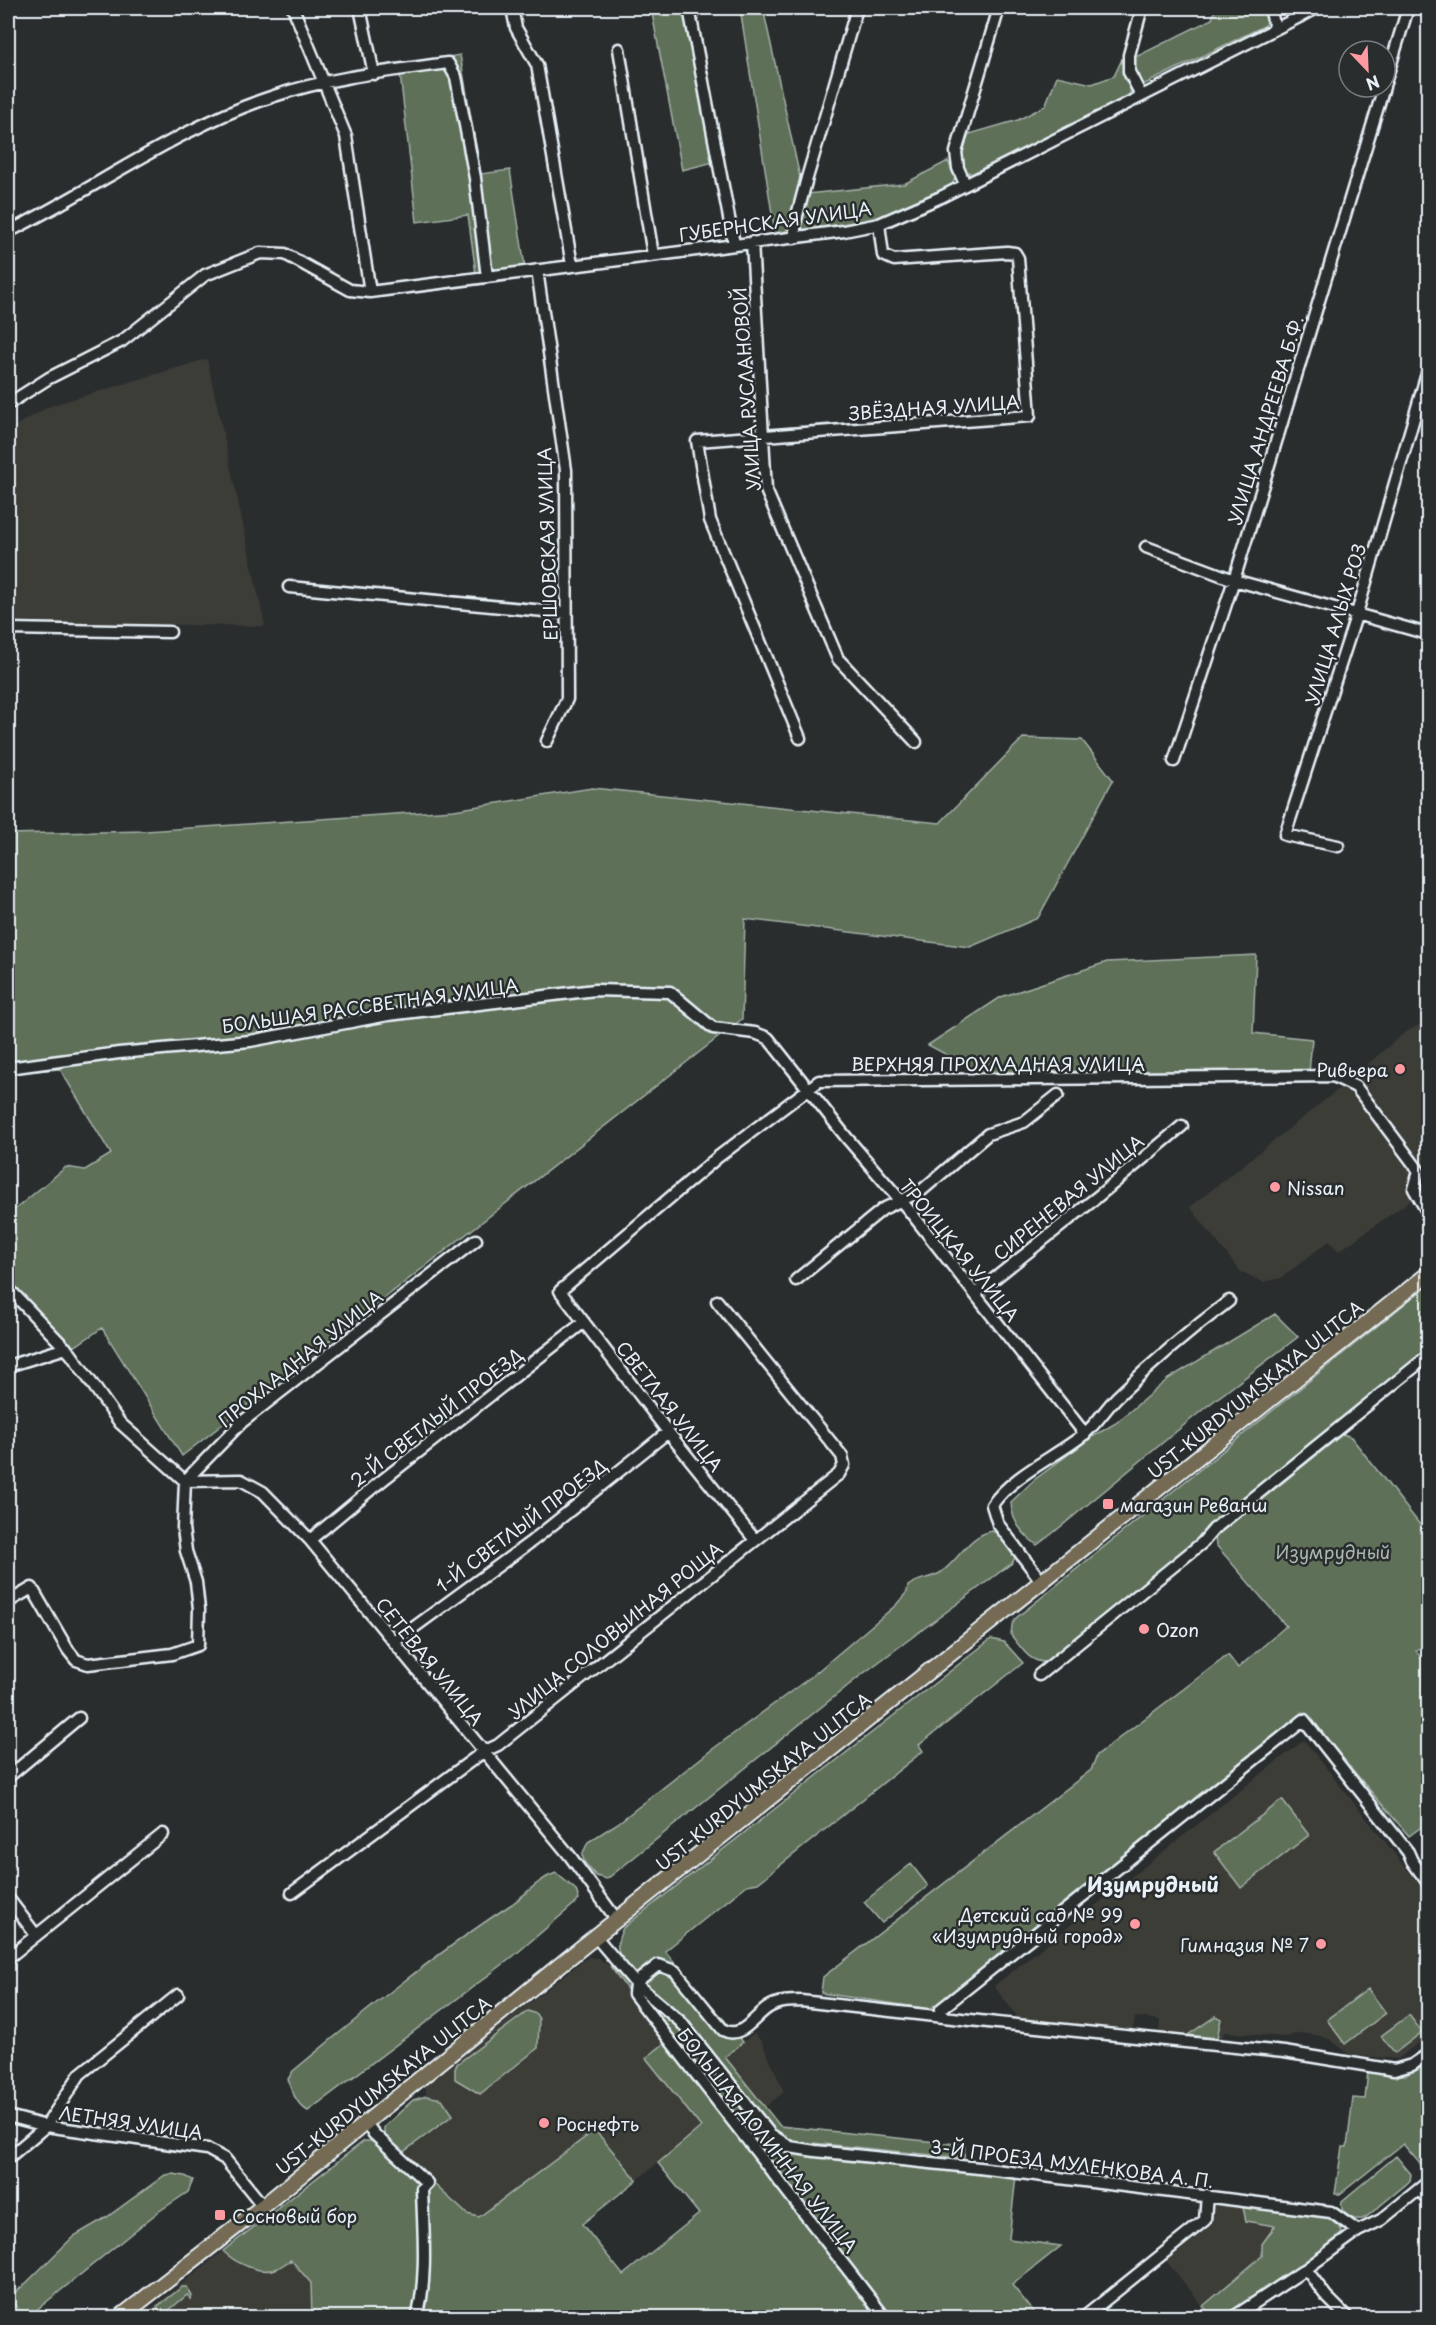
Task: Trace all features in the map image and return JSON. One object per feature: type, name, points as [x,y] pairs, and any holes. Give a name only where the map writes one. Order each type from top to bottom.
[{"type":"main road","name":"UST-KURDYUMSKAYA ULITCA","points":[[119,2318],[263,2206],[617,1920],[1428,1274]]},
{"type":"street","points":[[8,404],[49,378],[122,341],[204,275],[260,253],[285,254],[350,290],[370,292],[346,136],[293,8]]},
{"type":"street","points":[[360,8],[374,74]]},
{"type":"street","points":[[512,8],[516,28],[537,65],[572,265]]},
{"type":"street","points":[[688,8],[734,244]]},
{"type":"street","points":[[795,238],[795,223],[857,8]]},
{"type":"street","points":[[965,184],[958,168],[956,152],[999,8]]},
{"type":"street","points":[[1141,95],[1129,72],[1129,55],[1142,8]]},
{"type":"street","points":[[1272,8],[1270,12],[1275,28]]},
{"type":"street","name":"ГУБЕРНСКАЯ УЛИЦА","points":[[370,292],[795,238],[879,224],[965,184],[1317,8]]},
{"type":"street","name":"УЛИЦА АНДРЕЕВА Б.Ф.","points":[[1397,43],[1408,8]]},
{"type":"street","points":[[619,49],[652,255]]},
{"type":"street","points":[[8,232],[188,131],[272,96],[322,81],[448,63],[456,77],[475,178],[487,277]]},
{"type":"street","name":"УЛИЦА АНДРЕЕВА Б.Ф.","points":[[1174,761],[1234,580],[1380,99]]},
{"type":"street","name":"ЗВЁЗДНАЯ УЛИЦА","points":[[763,436],[1030,416],[1018,258],[1015,253],[894,260],[883,255],[879,224]]},
{"type":"street","name":"УЛИЦА РУСЛАНОВОЙ","points":[[752,242],[766,490],[838,659],[916,742]]},
{"type":"street","name":"ЕРШОВСКАЯ УЛИЦА","points":[[537,270],[566,470],[567,699],[547,741]]},
{"type":"street","name":"УЛИЦА АЛЫХ РОЗ","points":[[1338,846],[1285,835],[1357,613],[1428,370]]},
{"type":"street","points":[[763,436],[697,441],[710,520],[800,738]]},
{"type":"street","points":[[1146,547],[1234,580],[1428,634]]},
{"type":"street","points":[[289,587],[566,613]]},
{"type":"street","points":[[8,629],[170,632]]},
{"type":"street","name":"БОЛЬШАЯ РАССВЕТНАЯ УЛИЦА","points":[[8,1068],[119,1053],[250,1041],[388,1015],[583,992],[653,991],[670,992],[713,1028],[768,1038],[808,1089]]},
{"type":"street","name":"ВЕРХНЯЯ ПРОХЛАДНАЯ УЛИЦА","points":[[560,1291],[718,1157],[819,1081],[1333,1076],[1356,1087],[1419,1171],[1414,1189],[1428,1213]]},
{"type":"street","name":"ТРОИЦКАЯ УЛИЦА","points":[[808,1089],[901,1201],[1085,1434]]},
{"type":"street","points":[[796,1280],[883,1209],[921,1191],[988,1134],[1024,1122],[1058,1095]]},
{"type":"street","name":"СИРЕНЕВАЯ УЛИЦА","points":[[975,1294],[1182,1126]]},
{"type":"street","name":"ПРОХЛАДНАЯ УЛИЦА","points":[[185,1481],[242,1422],[476,1240]]},
{"type":"street","points":[[8,1288],[66,1348],[120,1423],[185,1481],[183,1528],[200,1609],[198,1645],[172,1654],[88,1664],[76,1660],[68,1650],[32,1588],[8,1602]]},
{"type":"street","name":"СВЕТЛАЯ УЛИЦА","points":[[560,1291],[668,1432],[755,1540]]},
{"type":"street","name":"УЛИЦА СОЛОВЬИНАЯ РОЩА","points":[[292,1893],[483,1752],[498,1745],[839,1474],[844,1465],[842,1456],[717,1300]]},
{"type":"street","points":[[1042,1581],[998,1524],[992,1506],[1005,1491],[1085,1434],[1104,1410],[1146,1369],[1182,1336],[1229,1301]]},
{"type":"street","name":"2-Й СВЕТЛЫЙ ПРОЕЗД","points":[[310,1540],[584,1322]]},
{"type":"street","points":[[8,1366],[66,1348]]},
{"type":"street","points":[[1040,1675],[1202,1543],[1214,1529],[1428,1356]]},
{"type":"street","name":"1-Й СВЕТЛЫЙ ПРОЕЗД","points":[[394,1642],[532,1541],[668,1432]]},
{"type":"street","name":"СЕТЕВАЯ УЛИЦА","points":[[185,1481],[241,1480],[263,1492],[310,1540],[570,1856],[617,1920]]},
{"type":"street","points":[[8,1777],[79,1718]]},
{"type":"street","points":[[942,2016],[941,2009],[1304,1720],[1408,1852],[1428,1883]]},
{"type":"street","points":[[8,1958],[164,1834]]},
{"type":"street","points":[[8,1898],[36,1935]]},
{"type":"street","name":"БОЛЬШАЯ ДОЛИННАЯ УЛИЦА","points":[[596,1937],[635,1983],[681,2022],[778,2141]]},
{"type":"street","points":[[635,1983],[658,1965],[670,1967],[723,2030],[730,2034],[739,2032],[770,2006],[789,2001],[1284,2052],[1394,2070],[1412,2065],[1428,2054]]},
{"type":"street","name":"БОЛЬШАЯ ДОЛИННАЯ УЛИЦА","points":[[635,1983],[633,1994],[883,2315]]},
{"type":"street","points":[[8,2158],[46,2126],[80,2074],[178,1995]]},
{"type":"street","name":"ЛЕТНЯЯ УЛИЦА","points":[[8,2116],[46,2126],[207,2149],[225,2159],[263,2206]]},
{"type":"street","points":[[365,2122],[374,2134],[427,2182],[422,2188],[424,2241],[417,2318]]},
{"type":"street","name":"3-Й ПРОЕЗД МУЛЕНКОВА А. П.","points":[[778,2141],[815,2151],[1207,2195],[1331,2212],[1358,2230]]},
{"type":"street","points":[[1232,2318],[1306,2269],[1358,2230],[1381,2220],[1424,2185],[1428,2199]]},
{"type":"street","points":[[1083,2318],[1205,2220],[1207,2195]]},
{"type":"street","points":[[1306,2269],[1326,2296],[1348,2318]]},
{"type":"shaded area","points":[[207,359],[265,626],[8,622],[8,430],[50,406]]},
{"type":"shaded area","points":[[1428,1020],[1428,1188],[1339,1251],[1329,1241],[1281,1278],[1263,1282],[1240,1271],[1190,1207],[1340,1088],[1404,1033]]},
{"type":"shaded area","name":"Гимназия № 7","points":[[1304,1740],[1428,1896],[1428,2035],[1398,2059],[1350,2055],[1331,2040],[1317,2035],[1299,2033],[1286,2037],[1224,2032],[1222,2038],[1217,2038],[1221,2019],[1216,2016],[1188,2035],[1159,2033],[1160,2020],[1135,2017],[1133,2030],[1019,2019],[994,1986]]},
{"type":"shaded area","points":[[588,1957],[598,1958],[610,1966],[666,2042],[646,2059],[701,2127],[637,2180],[595,2130],[479,2217],[467,2214],[402,2153],[453,2115],[434,2096],[426,2096],[426,2084]]},
{"type":"shaded area","points":[[754,2033],[762,2042],[784,2092],[765,2107],[725,2057]]},
{"type":"shaded area","points":[[1215,2203],[1243,2207],[1246,2221],[1275,2225],[1262,2244],[1262,2256],[1203,2306],[1163,2257],[1212,2219]]},
{"type":"shaded area","points":[[223,2251],[228,2256],[276,2269],[291,2259],[311,2283],[312,2317],[139,2318]]},
{"type":"green space","points":[[651,8],[685,8],[714,162],[682,170]]},
{"type":"green space","points":[[740,8],[763,8],[801,182],[789,228],[784,232],[775,233]]},
{"type":"green space","points":[[1215,8],[1267,8],[1266,25],[1141,86],[1133,70],[1133,55],[1136,57],[1212,19]]},
{"type":"green space","points":[[460,55],[481,174],[510,170],[525,267],[476,274],[468,215],[417,222],[399,65]]},
{"type":"green space","points":[[1124,55],[1125,74],[1131,91],[1128,96],[971,174],[963,166],[961,156],[966,135],[1018,120],[1045,106],[1057,76],[1092,84],[1114,76]]},
{"type":"green space","points":[[948,161],[955,178],[952,185],[878,218],[804,230],[798,221],[807,194],[904,184]]},
{"type":"green space","points":[[1023,738],[1082,740],[1113,780],[1038,918],[970,947],[745,919],[742,1019],[182,1456],[102,1328],[74,1347],[8,1286],[8,1215],[66,1167],[85,1170],[111,1154],[60,1069],[8,1073],[8,834],[146,831],[454,810],[592,788],[940,823]]},
{"type":"green space","points":[[1256,955],[1253,1033],[1312,1039],[1309,1073],[977,1071],[928,1045],[1001,997],[1107,962]]},
{"type":"green space","points":[[1428,1285],[1428,1351],[1046,1662],[1035,1660],[1026,1653],[1011,1635],[1012,1625],[1016,1618]]},
{"type":"green space","points":[[1275,1314],[1298,1337],[1206,1407],[1037,1545],[1022,1532],[1015,1521],[1011,1502],[1034,1480],[1092,1437],[1116,1423],[1168,1379]]},
{"type":"green space","points":[[1343,1434],[1351,1437],[1428,1535],[1428,1641],[1416,1651],[1428,1666],[1428,1822],[1409,1836],[1303,1712],[930,2009],[821,1993],[823,1977],[1091,1770],[1097,1755],[1228,1655],[1238,1668],[1286,1626],[1216,1545],[1215,1537]]},
{"type":"green space","points":[[992,1531],[1000,1535],[1016,1556],[1012,1563],[860,1676],[607,1879],[596,1876],[585,1863],[582,1855],[588,1842],[618,1823],[710,1751],[812,1676],[896,1605],[907,1592],[908,1586],[940,1573],[976,1538]]},
{"type":"green space","points":[[991,1639],[1004,1642],[1023,1663],[919,1745],[923,1751],[758,1883],[747,1885],[665,1951],[743,2042],[725,2057],[780,2126],[965,2145],[964,2158],[792,2141],[776,2132],[685,2020],[627,1967],[618,1950],[621,1932],[623,1928]]},
{"type":"green space","points":[[1282,1800],[1309,1835],[1241,1888],[1214,1852]]},
{"type":"green space","points":[[911,1864],[928,1886],[882,1923],[864,1902]]},
{"type":"green space","points":[[556,1873],[576,1890],[579,1900],[510,1959],[308,2111],[301,2105],[288,2079],[293,2071],[427,1964],[538,1883]]},
{"type":"green space","points":[[610,1966],[679,2026],[776,2143],[1016,2176],[1009,2239],[1061,2246],[1012,2285],[1038,2317],[993,2317],[988,2311],[979,2318],[421,2318],[426,2193],[435,2185],[467,2214],[479,2217],[595,2130],[637,2180],[582,2224],[623,2275],[699,2214],[658,2163],[701,2127],[646,2058],[666,2042]]},
{"type":"green space","points":[[1368,1989],[1386,2013],[1345,2044],[1327,2020]]},
{"type":"green space","points":[[528,2011],[536,2014],[539,2019],[538,2048],[480,2094],[455,2079],[457,2064]]},
{"type":"green space","points":[[1409,2015],[1422,2032],[1395,2053],[1381,2036]]},
{"type":"green space","points":[[1216,2016],[1221,2019],[1217,2038],[1188,2035]]},
{"type":"green space","points":[[1428,2062],[1428,2163],[1421,2165],[1403,2144],[1340,2194],[1335,2194],[1342,2147],[1347,2147],[1353,2098],[1365,2099],[1368,2071],[1406,2075]]},
{"type":"green space","points":[[426,2096],[442,2099],[453,2115],[402,2153],[384,2137],[384,2127],[413,2100]]},
{"type":"green space","points":[[364,2141],[375,2141],[415,2179],[419,2191],[418,2275],[412,2317],[312,2317],[311,2283],[291,2260],[278,2268],[264,2270],[241,2264],[223,2251]]},
{"type":"green space","points":[[1396,2156],[1411,2174],[1410,2181],[1365,2218],[1356,2219],[1345,2214],[1342,2201]]},
{"type":"green space","points":[[173,2174],[193,2180],[188,2192],[158,2212],[34,2312],[26,2317],[8,2298],[74,2236],[107,2217],[165,2175]]},
{"type":"green space","points":[[1243,2207],[1328,2217],[1341,2229],[1342,2233],[1303,2266],[1223,2317],[1212,2317],[1203,2306],[1262,2256],[1262,2244],[1275,2226],[1246,2221]]},
{"type":"green space","points":[[182,2287],[187,2287],[192,2296],[191,2299],[187,2295],[168,2311],[171,2315],[160,2315],[157,2307]]},
{"type":"place","name":"Ривьера","points":[[1400,1069]]},
{"type":"place","name":"Nissan","points":[[1275,1187]]},
{"type":"place","name":"магазин Реванш","points":[[1108,1504]]},
{"type":"place","name":"Ozon","points":[[1144,1629]]},
{"type":"place","name":"Детский сад № 99 «Изумрудный город»","points":[[1135,1924]]},
{"type":"place","name":"Гимназия № 7","points":[[1321,1944]]},
{"type":"place","name":"Роснефть","points":[[544,2123]]},
{"type":"place","name":"Сосновый бор","points":[[220,2215]]},
{"type":"district","name":"Изумрудный","points":[[1153,1884]]}]
